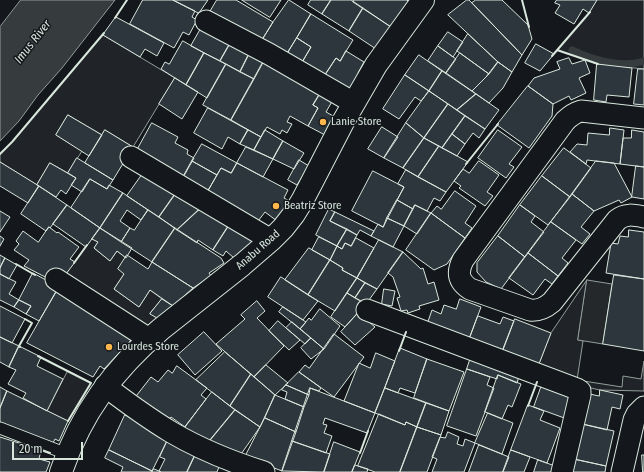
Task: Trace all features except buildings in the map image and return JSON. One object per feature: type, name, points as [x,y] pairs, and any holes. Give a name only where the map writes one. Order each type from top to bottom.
[{"type":"street","name":"Anabu Road","points":[[64,463],[89,411],[105,386],[129,359],[149,338],[242,265],[271,240],[294,214],[331,144],[376,65],[423,0]]},
{"type":"street","points":[[206,21],[269,54],[354,103]]},
{"type":"street","points":[[644,118],[581,111],[565,120],[463,260],[459,270],[461,281],[470,289],[530,310],[542,309],[552,302],[616,220],[627,214],[644,216]]},
{"type":"street","points":[[131,157],[271,240]]},
{"type":"street","points":[[56,279],[149,338]]},
{"type":"street","points":[[367,310],[580,391],[562,472]]},
{"type":"street","points":[[105,386],[133,407],[171,432],[230,460],[264,472]]},
{"type":"street","points":[[622,472],[634,420],[637,414],[644,407]]},
{"type":"lane","points":[[0,428],[64,463]]},
{"type":"shaded area","points":[[597,0],[644,0],[644,69],[597,64],[557,50],[589,13]]},
{"type":"shaded area","points":[[103,35],[175,78],[133,147],[105,130],[102,135],[68,115],[56,135],[82,151],[68,173],[50,163],[37,185],[0,162],[0,154],[12,142]]},
{"type":"shaded area","points":[[92,239],[98,242],[94,248],[110,261],[117,251],[126,258],[124,274],[114,289],[139,307],[150,290],[162,299],[150,313],[157,318],[143,329],[63,278]]},
{"type":"shaded area","points":[[587,280],[578,340],[583,341],[577,380],[622,387],[623,376],[641,379],[644,361],[644,391],[600,390],[586,387],[537,369],[551,333]]},
{"type":"shaded area","points":[[587,280],[612,284],[603,344],[578,340]]},
{"type":"shaded area","points":[[68,371],[91,383],[68,421],[47,411]]},
{"type":"water","name":"Imus River","points":[[21,0],[115,0],[62,68],[38,95],[19,121],[0,141],[0,27]]},
{"type":"waterway","points":[[572,50],[607,62],[626,64],[644,61]]},
{"type":"wall","points":[[115,18],[127,0]]},
{"type":"wall","points":[[522,0],[529,27]]},
{"type":"wall","points":[[552,56],[590,12]]},
{"type":"wall","points":[[0,154],[12,142],[104,33]]},
{"type":"wall","points":[[557,50],[598,64]]},
{"type":"wall","points":[[466,164],[498,124]]},
{"type":"wall","points":[[74,263],[87,245]]},
{"type":"wall","points":[[16,264],[35,275]]},
{"type":"wall","points":[[20,347],[19,346],[32,323],[25,319]]},
{"type":"wall","points":[[399,351],[406,332]]},
{"type":"wall","points":[[38,356],[91,383],[68,421]]},
{"type":"wall","points":[[528,406],[537,382]]},
{"type":"wall","points":[[360,453],[368,431]]},
{"type":"wall","points":[[39,449],[50,453]]},
{"type":"place","name":"Lanie Store","points":[[323,122]]},
{"type":"place","name":"Beatriz Store","points":[[276,206]]},
{"type":"place","name":"Lourdes Store","points":[[109,347]]}]
